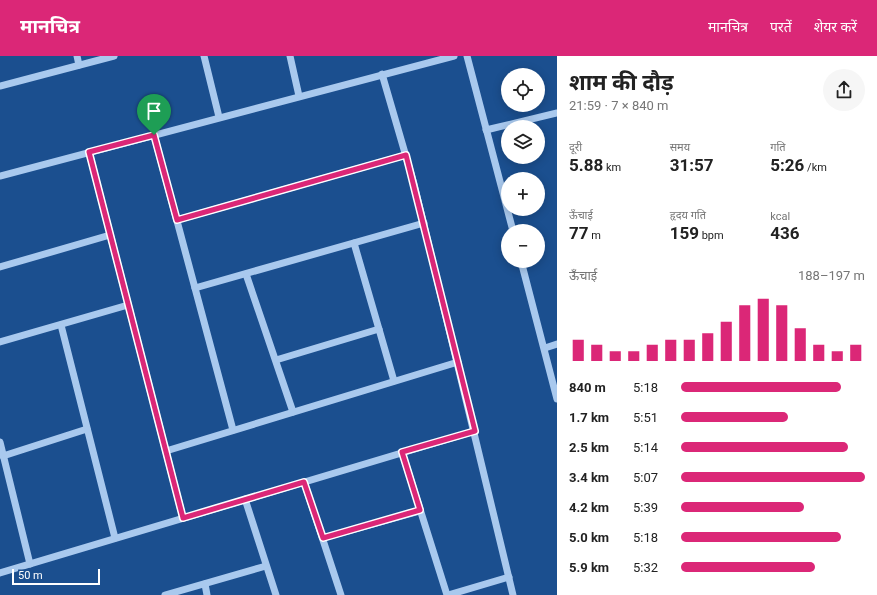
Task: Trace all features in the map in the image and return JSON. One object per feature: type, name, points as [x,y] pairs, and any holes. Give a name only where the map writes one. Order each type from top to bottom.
[{"type":"street","points":[[77,56],[79,65]]},
{"type":"street","points":[[0,86],[114,56]]},
{"type":"street","points":[[204,56],[219,117]]},
{"type":"street","points":[[290,56],[299,96]]},
{"type":"street","points":[[0,176],[454,56]]},
{"type":"street","points":[[467,56],[511,224]]},
{"type":"street","points":[[382,74],[424,223],[514,595]]},
{"type":"street","points":[[486,130],[557,113]]},
{"type":"street","points":[[154,135],[233,430]]},
{"type":"street","points":[[89,152],[183,518]]},
{"type":"street","points":[[177,220],[406,155]]},
{"type":"street","points":[[195,288],[424,223]]},
{"type":"street","points":[[0,267],[110,235]]},
{"type":"street","points":[[354,243],[394,381]]},
{"type":"street","points":[[523,268],[545,348],[557,399]]},
{"type":"street","points":[[246,274],[293,412]]},
{"type":"street","points":[[0,342],[128,305]]},
{"type":"street","points":[[61,325],[115,538]]},
{"type":"street","points":[[276,360],[379,329]]},
{"type":"street","points":[[545,348],[557,344]]},
{"type":"street","points":[[166,451],[458,362]]},
{"type":"street","points":[[3,456],[87,429]]},
{"type":"street","points":[[0,572],[475,431]]},
{"type":"street","points":[[0,442],[30,564]]},
{"type":"street","points":[[402,452],[447,595],[509,577]]},
{"type":"street","points":[[304,482],[341,595]]},
{"type":"street","points":[[245,499],[276,595]]},
{"type":"street","points":[[323,538],[420,510]]},
{"type":"street","points":[[165,595],[266,566]]},
{"type":"street","points":[[205,584],[207,595]]},
{"type":"route","points":[[154,135],[177,220],[406,155],[475,431],[402,452],[420,510],[323,538],[304,482],[183,518],[89,152],[154,135]]}]
